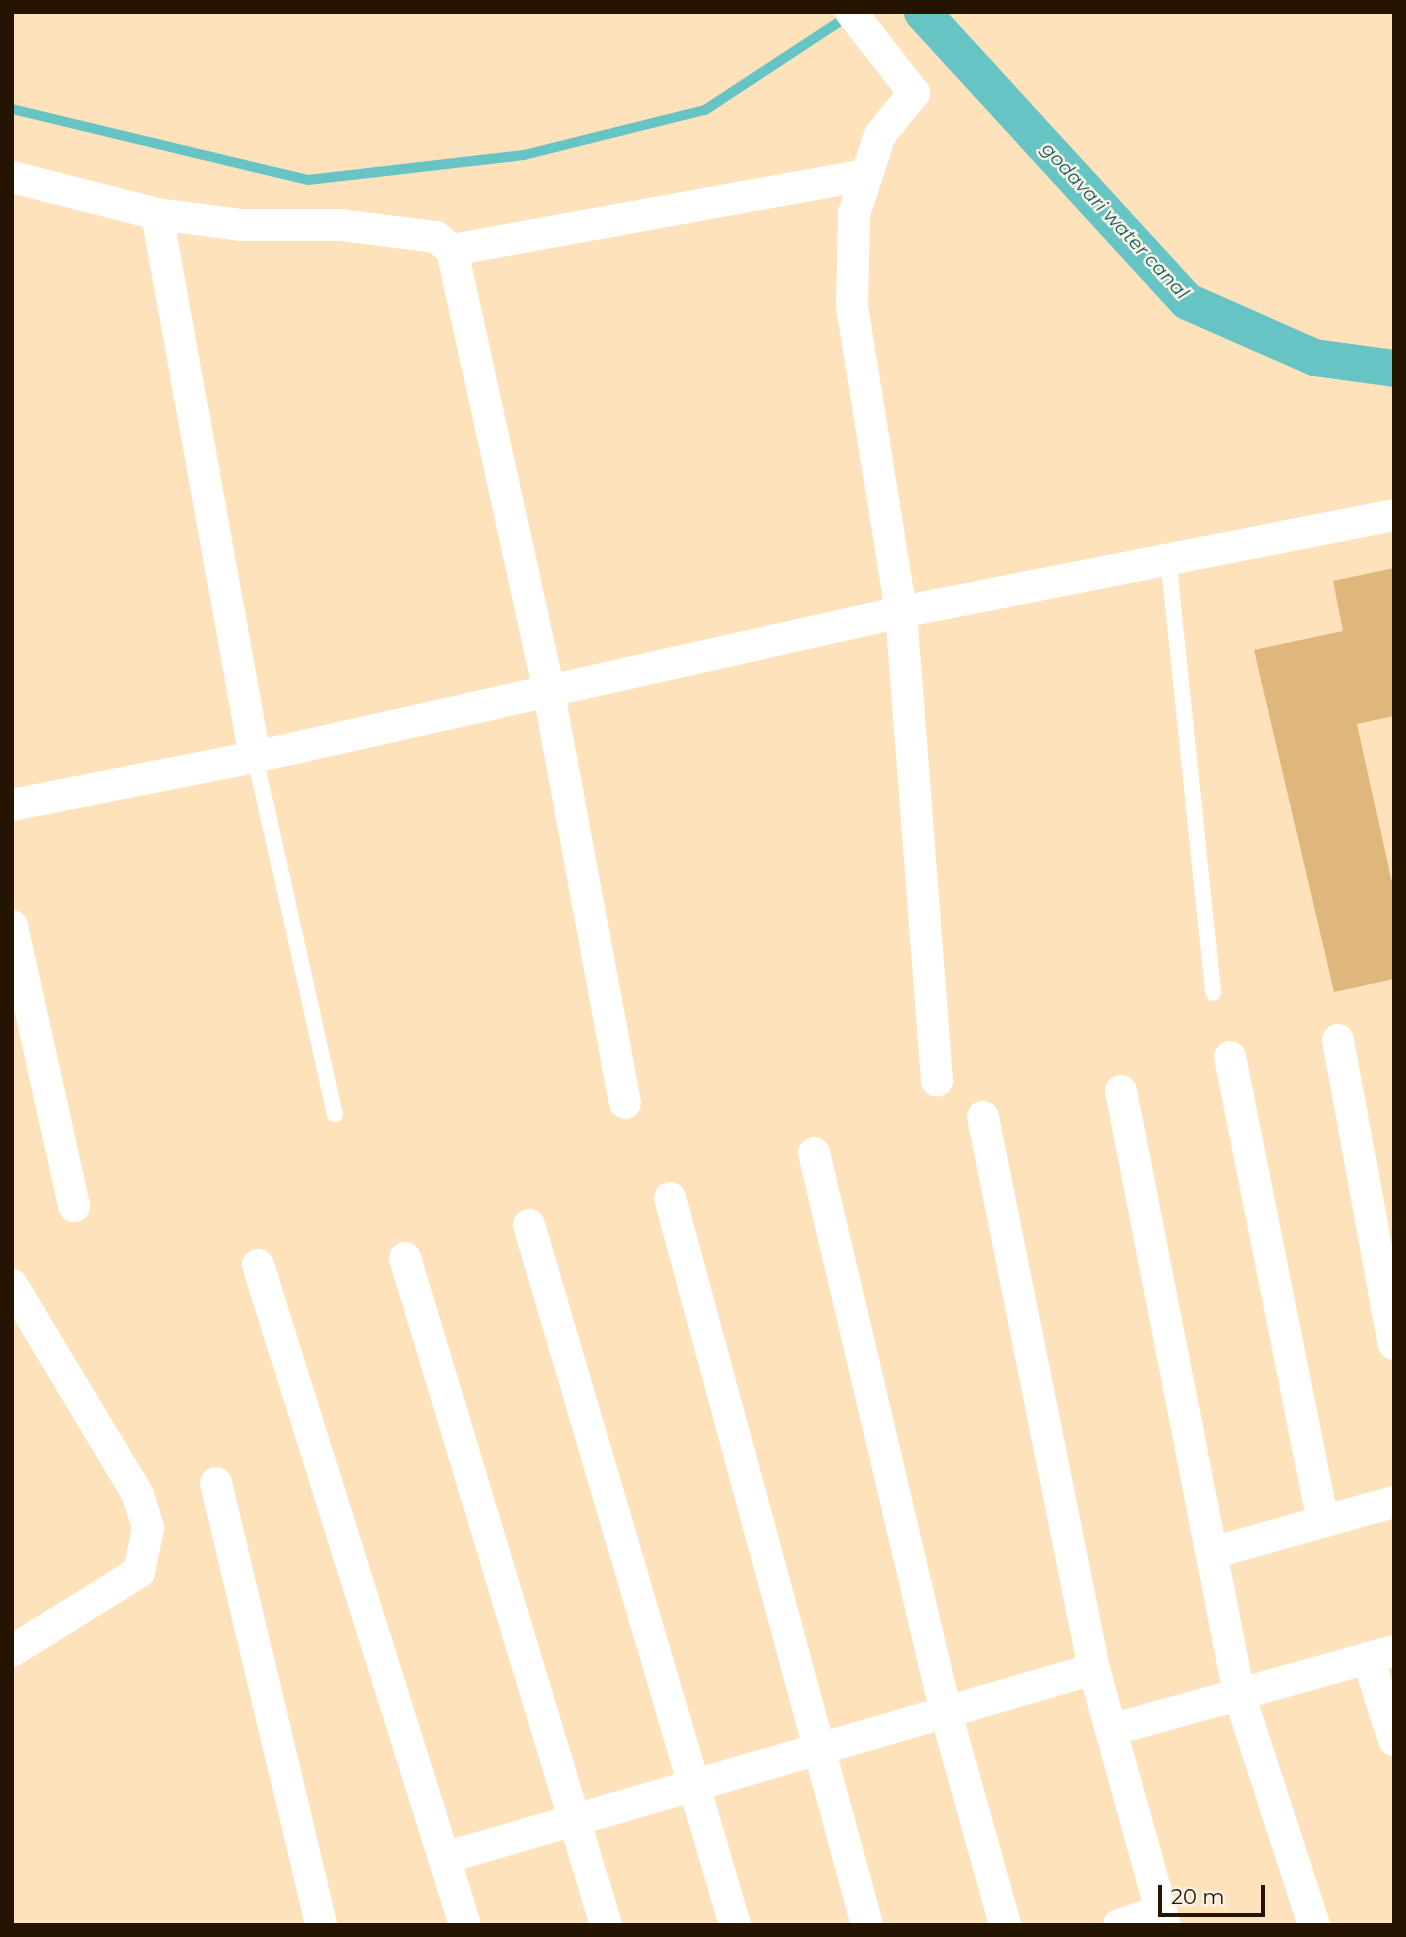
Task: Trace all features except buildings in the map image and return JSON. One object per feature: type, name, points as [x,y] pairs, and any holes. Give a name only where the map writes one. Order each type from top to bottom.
[{"type":"street","points":[[850,12],[914,93],[880,135],[854,214],[852,306],[901,611],[937,1081]]},
{"type":"street","points":[[452,250],[866,175]]},
{"type":"street","points":[[12,177],[157,214],[240,225],[341,225],[436,237],[452,250],[548,688],[625,1103]]},
{"type":"street","points":[[157,214],[255,757]]},
{"type":"street","points":[[12,805],[255,757],[548,688],[901,611],[1182,555],[1234,549],[1394,515]]},
{"type":"street","points":[[12,926],[19,994],[74,1206]]},
{"type":"street","points":[[1338,1041],[1384,1256],[1394,1344]]},
{"type":"street","points":[[1230,1057],[1323,1521]]},
{"type":"street","points":[[1121,1091],[1240,1694],[1314,1925]]},
{"type":"street","points":[[982,1117],[1094,1669],[1163,1918],[1119,1925]]},
{"type":"street","points":[[814,1153],[946,1713],[1005,1925]]},
{"type":"street","points":[[670,1198],[816,1751],[867,1925]]},
{"type":"street","points":[[529,1225],[735,1925]]},
{"type":"street","points":[[404,1258],[606,1925]]},
{"type":"street","points":[[258,1265],[465,1925]]},
{"type":"street","points":[[12,1285],[138,1495],[148,1528],[139,1572],[12,1651]]},
{"type":"street","points":[[216,1483],[321,1925]]},
{"type":"street","points":[[1212,1553],[1394,1502]]},
{"type":"street","points":[[1111,1730],[1381,1655],[1394,1740]]},
{"type":"street","points":[[444,1858],[1094,1669]]},
{"type":"lane","points":[[1182,555],[1213,993]]},
{"type":"lane","points":[[255,757],[335,1114]]},
{"type":"waterway","name":"godavari water canal","points":[[922,12],[1187,301],[1314,357],[1394,368]]},
{"type":"waterway","points":[[12,109],[308,180],[524,155],[705,110],[851,14]]}]
